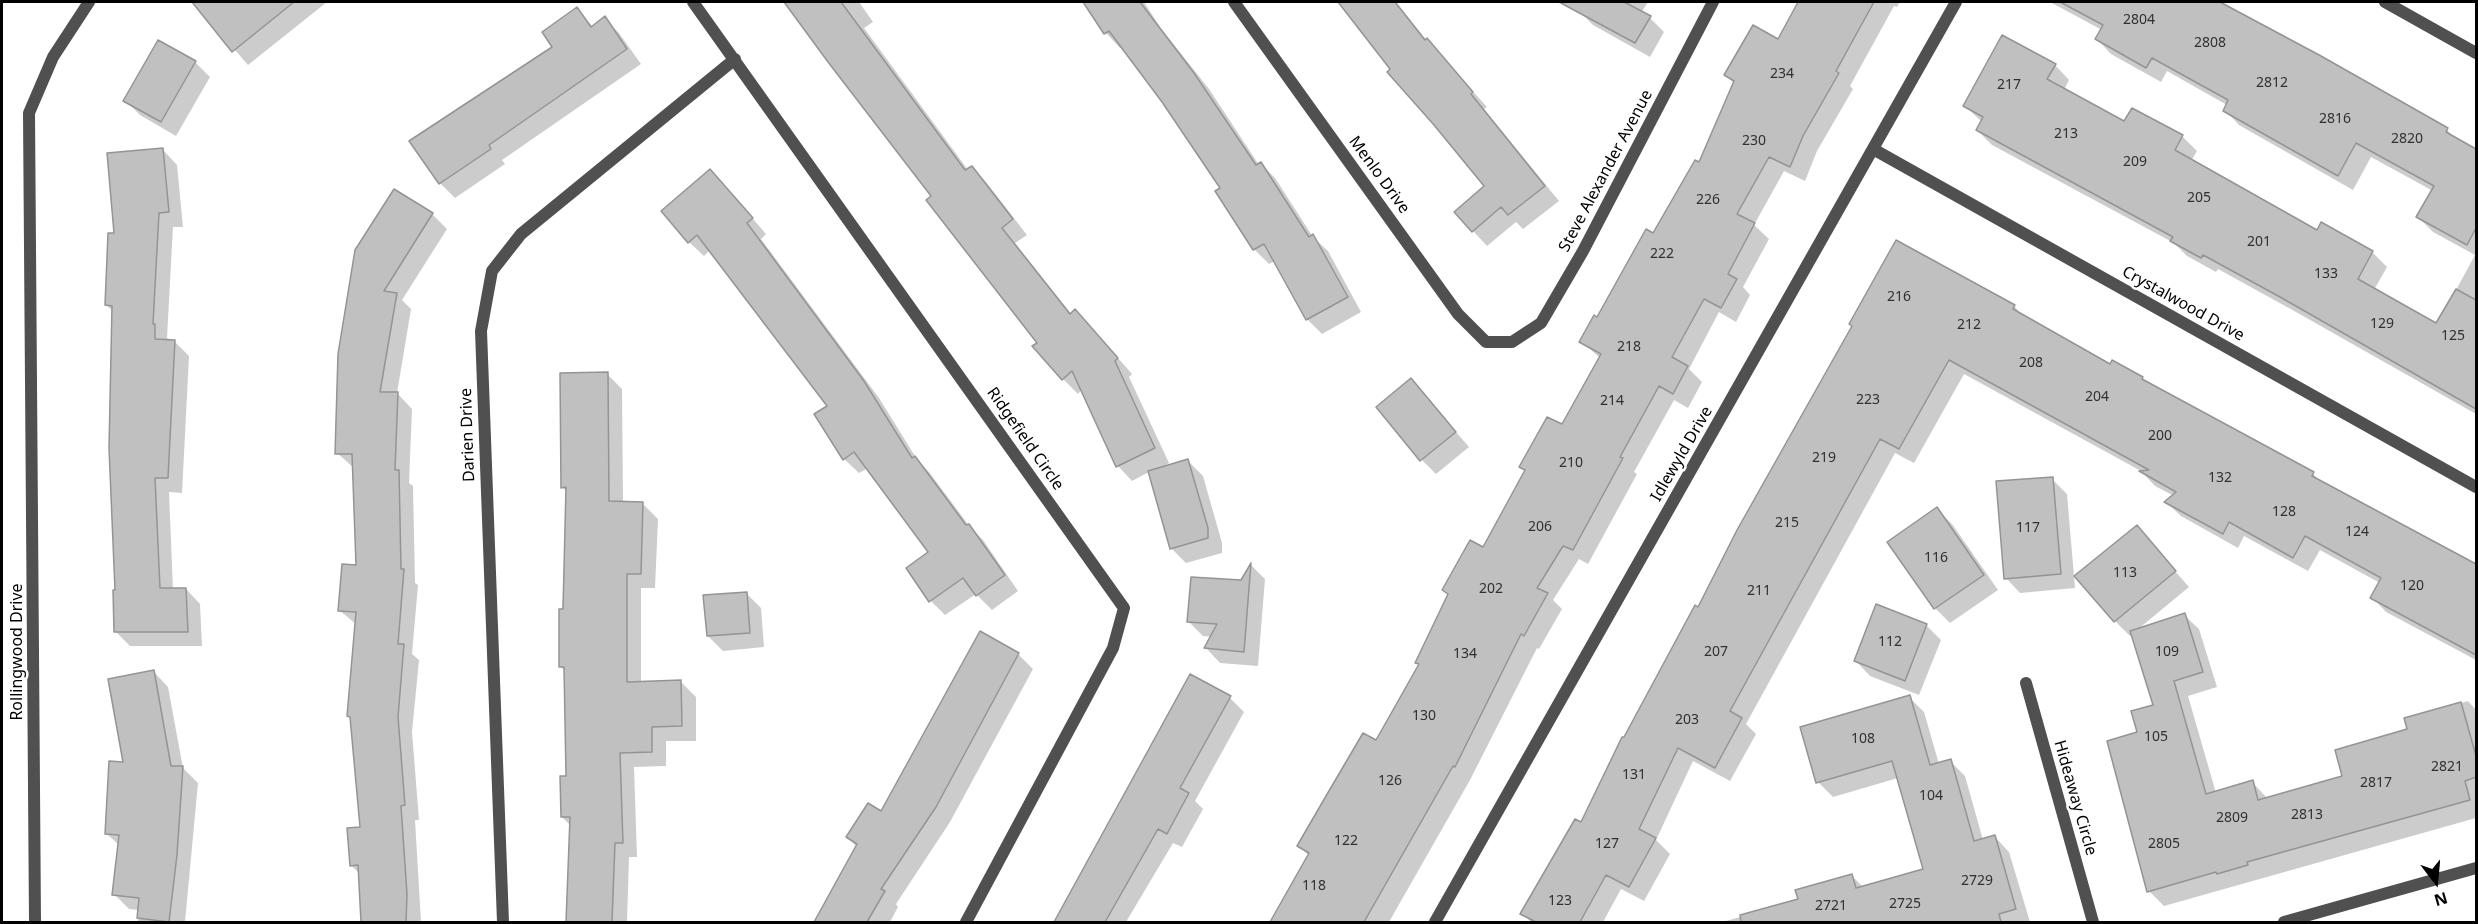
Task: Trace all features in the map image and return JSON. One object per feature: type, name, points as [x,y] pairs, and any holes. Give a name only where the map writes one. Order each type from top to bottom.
[{"type":"street","name":"Rollingwood Drive","points":[[35,922],[29,113],[53,57],[89,2]]},
{"type":"street","name":"Ridgefield Circle","points":[[693,2],[1124,608],[1113,648],[966,922]]},
{"type":"street","name":"Menlo Drive","points":[[1234,2],[1458,314],[1485,342],[1512,342]]},
{"type":"street","name":"Steve Alexander Avenue","points":[[1512,342],[1541,323],[1583,251],[1713,2]]},
{"type":"street","name":"Idlewyld Drive","points":[[1435,922],[1956,2]]},
{"type":"street","points":[[2385,2],[2476,53]]},
{"type":"street","name":"Darien Drive","points":[[503,922],[481,331],[492,271],[521,234],[735,59]]},
{"type":"street","name":"Crystalwood Drive","points":[[1874,150],[2476,488]]},
{"type":"street","name":"Hideaway Circle","points":[[2026,683],[2093,922]]},
{"type":"street","points":[[2284,922],[2476,868]]},
{"type":"building","points":[[192,2],[294,2],[232,52]]},
{"type":"building","points":[[784,2],[841,2],[965,170],[972,166],[1013,219],[1002,228],[1070,314],[1075,309],[1118,358],[1115,361],[1155,448],[1116,467],[1072,371],[1062,380],[1032,346],[1037,343],[926,200],[931,196]]},
{"type":"building","points":[[1083,2],[1140,2],[1194,73],[1256,165],[1261,162],[1309,237],[1313,234],[1348,297],[1306,320],[1264,244],[1253,250],[1215,191],[1220,188],[1162,102],[1109,31],[1104,34]]},
{"type":"building","points":[[1338,2],[1395,2],[1425,40],[1427,38],[1473,92],[1471,94],[1545,186],[1508,215],[1501,207],[1472,232],[1454,212],[1484,186],[1387,72],[1390,69]]},
{"type":"building","points":[[1559,2],[1624,2],[1651,16],[1635,43]]},
{"type":"building","points":[[1798,2],[1874,2],[1836,71],[1839,73],[1803,136],[1790,167],[1769,157],[1737,214],[1755,223],[1728,274],[1737,279],[1721,308],[1704,299],[1672,357],[1688,366],[1673,394],[1659,386],[1573,550],[1563,546],[1537,588],[1548,593],[1524,636],[1521,634],[1455,767],[1453,766],[1364,922],[1270,922],[1309,853],[1297,846],[1363,733],[1376,740],[1419,664],[1415,663],[1448,594],[1442,590],[1470,540],[1483,547],[1525,470],[1519,467],[1547,417],[1562,424],[1601,354],[1579,342],[1594,315],[1597,317],[1646,229],[1653,233],[1695,160],[1699,162],[1734,81],[1724,75],[1753,25],[1778,39]]},
{"type":"building","points":[[2060,2],[2220,2],[2448,128],[2446,132],[2476,149],[2476,228],[2467,245],[2416,217],[2434,186],[2356,143],[2338,176],[2223,111],[2228,100],[2152,58],[2146,68],[2095,39],[2103,25]]},
{"type":"building","points":[[577,7],[591,27],[605,16],[627,49],[489,145],[491,149],[439,184],[409,141],[552,47],[542,32]]},
{"type":"building","points":[[2002,35],[2056,64],[2047,79],[2124,121],[2132,108],[2183,135],[2175,150],[2317,230],[2321,222],[2373,251],[2358,279],[2436,323],[2456,289],[2476,300],[2476,409],[2280,297],[2203,255],[2201,258],[2170,241],[2173,237],[1976,130],[1983,117],[1963,106]]},
{"type":"building","points":[[158,40],[196,61],[161,122],[123,101]]},
{"type":"building","points":[[163,148],[169,212],[159,213],[153,324],[155,324],[155,339],[175,340],[168,478],[155,478],[160,588],[186,588],[188,632],[114,632],[113,590],[115,590],[109,448],[112,306],[105,305],[108,233],[114,233],[107,153]]},
{"type":"building","points":[[710,169],[753,218],[747,223],[864,381],[912,458],[915,456],[966,525],[969,524],[1005,575],[976,596],[963,578],[929,602],[906,568],[928,552],[854,452],[843,460],[814,414],[827,406],[697,235],[688,243],[661,211]]},
{"type":"building","points":[[394,189],[433,213],[384,291],[397,293],[380,392],[398,392],[395,470],[399,470],[401,569],[404,569],[398,644],[404,644],[398,717],[405,805],[401,806],[407,894],[406,922],[361,922],[358,865],[350,866],[347,828],[360,827],[350,717],[347,716],[356,612],[338,611],[342,564],[356,565],[352,454],[335,454],[338,354],[355,250]]},
{"type":"building","points":[[1896,240],[2015,305],[2013,309],[2110,364],[2112,360],[2143,377],[2142,379],[2314,472],[2312,476],[2476,564],[2476,655],[2370,598],[2381,578],[2305,536],[2293,558],[2229,522],[2223,534],[2164,502],[2176,492],[2139,471],[2149,470],[1949,360],[1899,449],[1880,439],[1730,711],[1742,718],[1715,768],[1678,748],[1639,829],[1656,838],[1629,887],[1606,875],[1580,922],[1536,922],[1520,914],[1575,819],[1581,822],[1622,737],[1695,605],[1698,607],[1737,530],[1852,326],[1849,324]]},
{"type":"building","points":[[608,372],[609,501],[643,502],[641,574],[627,574],[627,682],[681,680],[682,726],[652,727],[652,752],[620,753],[623,843],[615,843],[612,922],[566,922],[570,817],[561,817],[560,776],[566,776],[564,667],[559,667],[559,609],[563,609],[566,487],[561,488],[560,373]]},
{"type":"building","points":[[1411,378],[1456,432],[1420,461],[1376,407]]},
{"type":"building","points":[[1188,459],[1208,528],[1208,538],[1170,549],[1148,471]]},
{"type":"building","points":[[2053,477],[2061,574],[2004,579],[1996,481]]},
{"type":"building","points":[[1937,507],[1984,575],[1934,609],[1887,542]]},
{"type":"building","points":[[2137,525],[2176,571],[2114,622],[2074,576]]},
{"type":"building","points":[[1251,563],[1244,652],[1204,648],[1217,624],[1187,622],[1191,577],[1241,580]]},
{"type":"building","points":[[747,592],[750,633],[707,636],[703,595]]},
{"type":"building","points":[[1876,604],[1927,624],[1905,681],[1854,661]]},
{"type":"building","points":[[2185,613],[2203,672],[2174,681],[2206,794],[2253,780],[2258,800],[2342,776],[2335,750],[2407,729],[2404,718],[2461,702],[2476,756],[2476,777],[2465,781],[2470,800],[2247,862],[2248,865],[2217,874],[2216,872],[2147,892],[2107,741],[2137,732],[2131,711],[2153,705],[2130,631]]},
{"type":"building","points":[[980,631],[1019,653],[936,807],[881,889],[885,891],[867,922],[814,922],[857,844],[846,837],[868,803],[881,811]]},
{"type":"building","points":[[154,670],[171,766],[183,766],[177,855],[169,922],[137,918],[139,898],[112,895],[119,835],[105,834],[109,761],[123,762],[108,679]]},
{"type":"building","points":[[1190,674],[1231,696],[1180,788],[1189,793],[1167,834],[1158,829],[1105,922],[1054,922]]},
{"type":"building","points":[[1910,695],[1930,765],[1951,759],[1974,841],[1995,835],[2016,909],[1999,914],[2001,922],[1741,922],[1740,915],[1798,899],[1795,890],[1852,874],[1856,888],[1923,869],[1892,761],[1816,783],[1800,727]]}]
